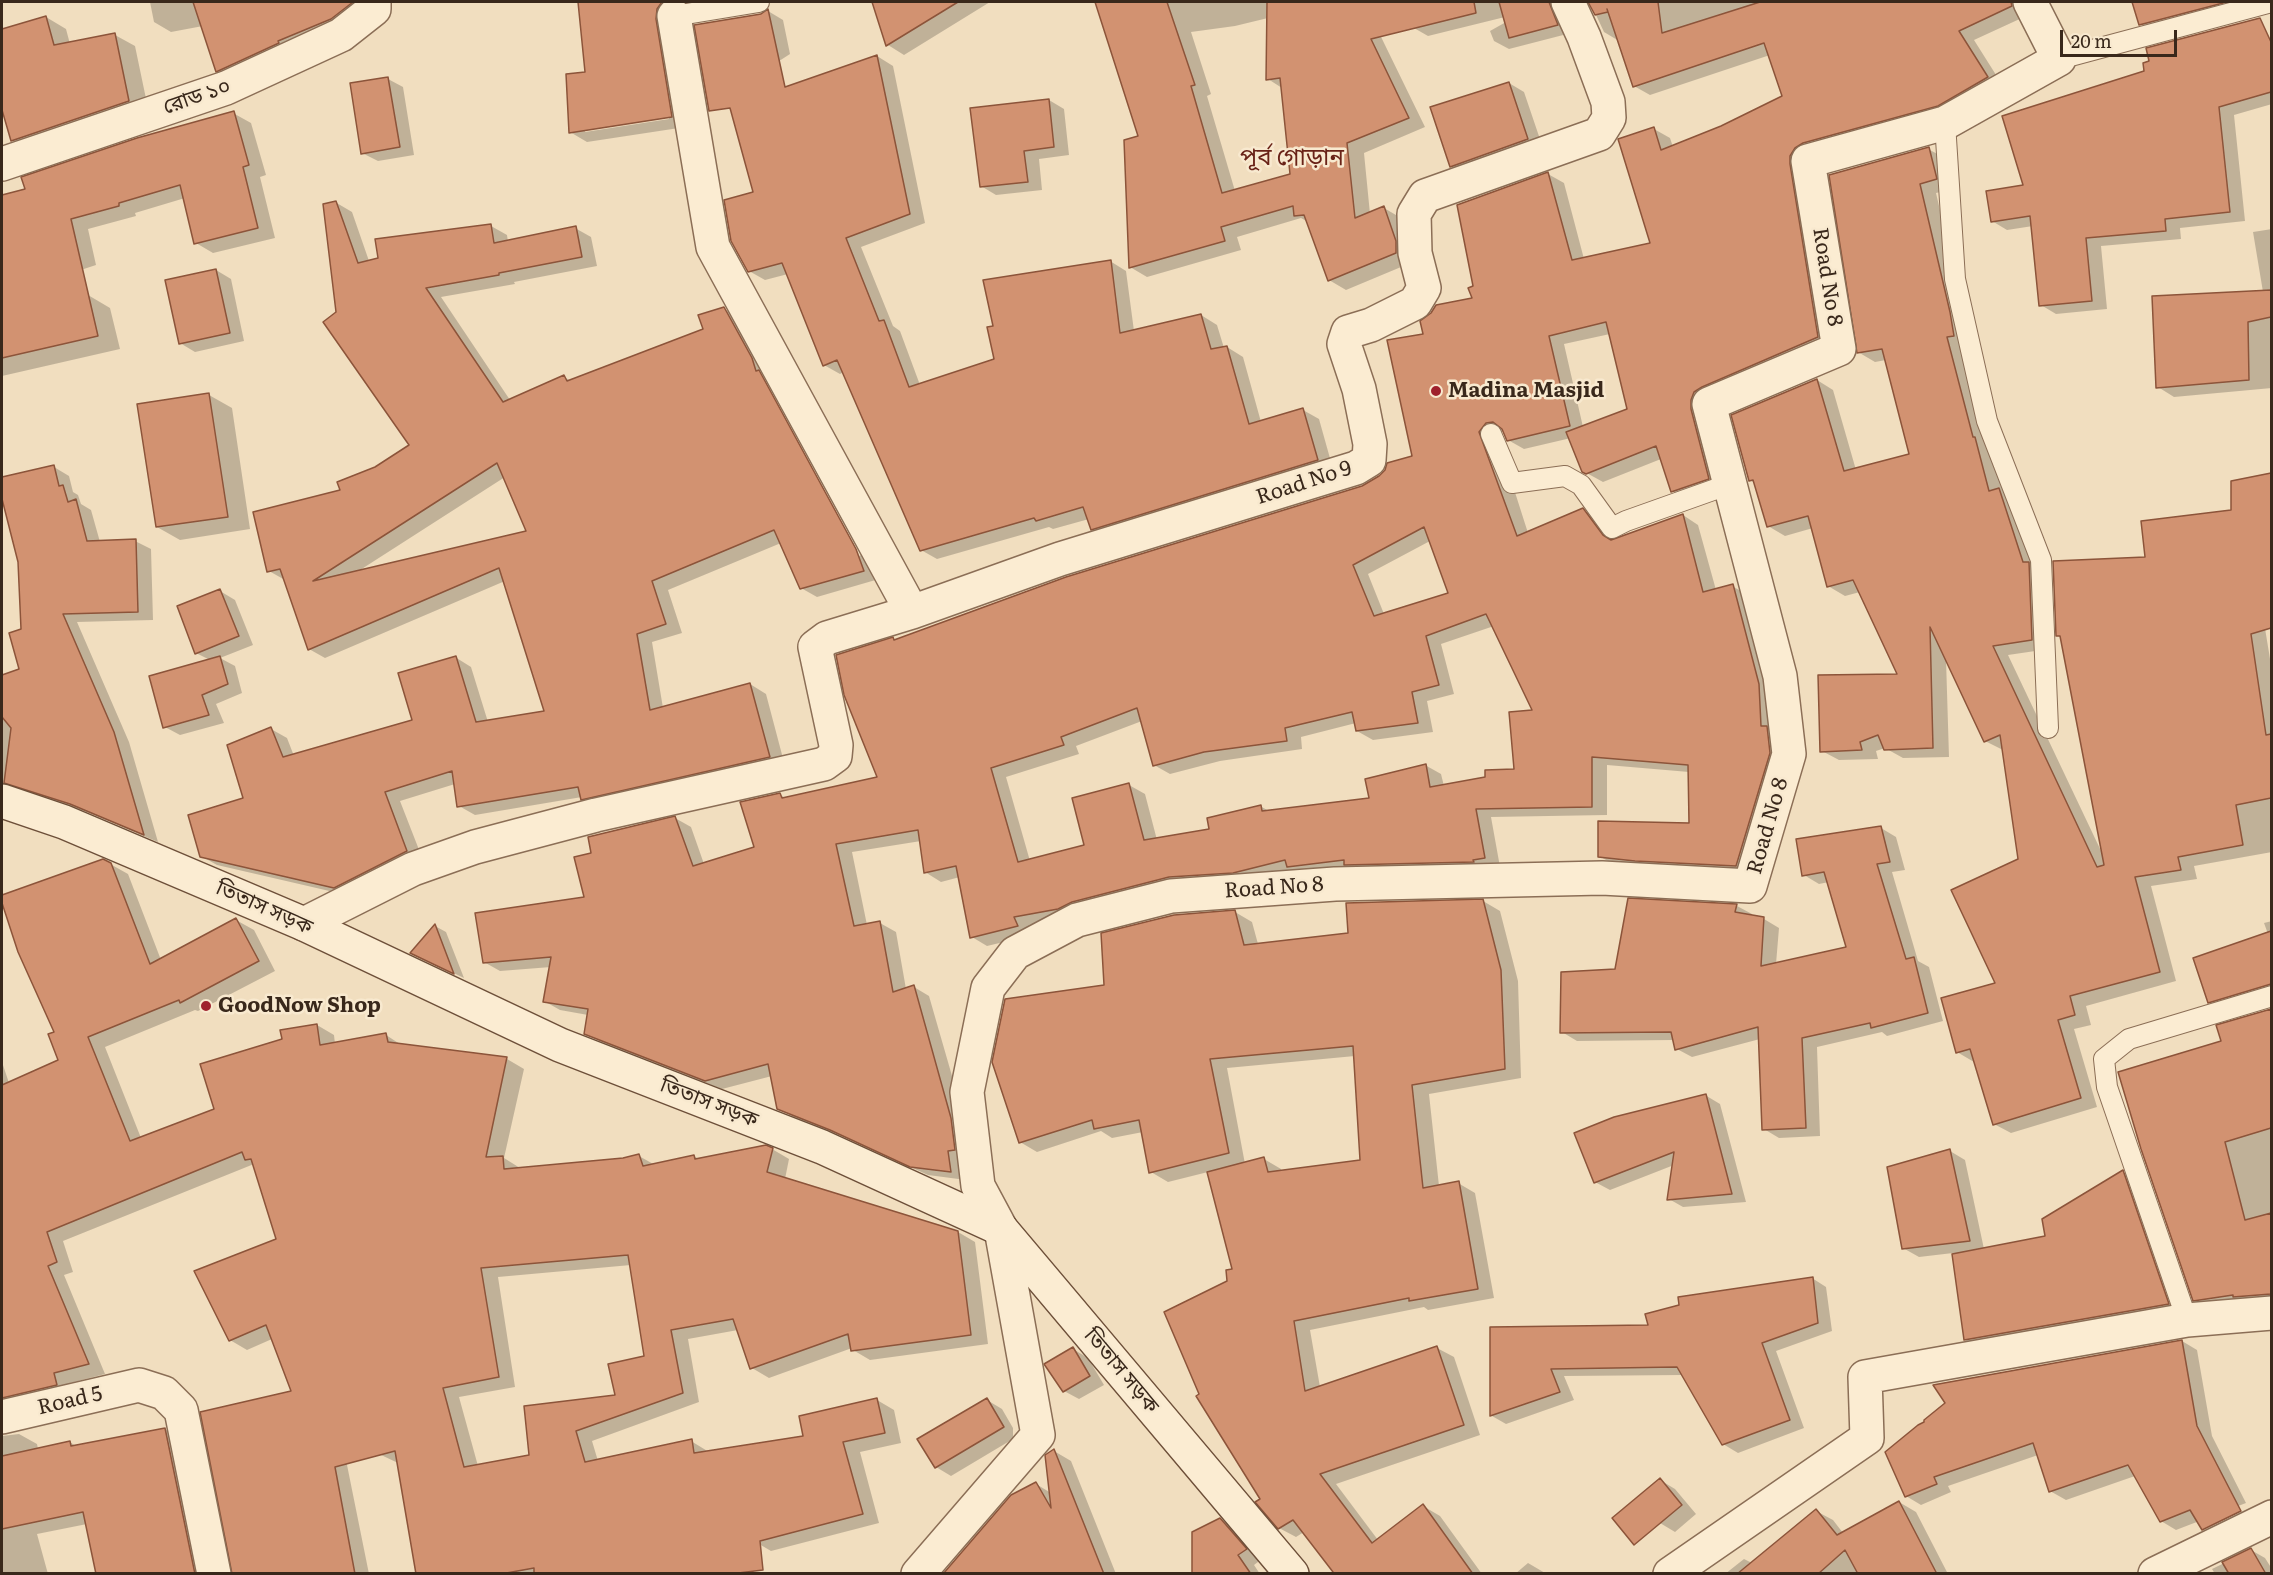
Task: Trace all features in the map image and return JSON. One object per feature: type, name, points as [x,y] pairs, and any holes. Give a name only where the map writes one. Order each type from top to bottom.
[{"type":"street","name":"রোড ১০","points":[[2,164],[226,88],[341,35],[374,9],[374,2]]},
{"type":"street","name":"Road No 9","points":[[304,924],[413,869],[475,847],[597,815],[824,764],[835,756],[836,745],[815,647],[827,638],[912,612],[1060,559],[1356,468],[1369,460],[1370,444],[1359,389],[1344,344],[1348,332],[1371,325],[1415,303],[1424,288],[1415,253],[1414,214],[1425,196],[1599,134],[1609,118],[1608,102],[1584,37],[1568,2]]},
{"type":"street","points":[[2030,2],[2060,59]]},
{"type":"street","points":[[673,9],[713,247],[912,612]]},
{"type":"street","name":"Road No 8","points":[[1001,1228],[978,1186],[967,1092],[988,988],[1015,953],[1077,920],[1171,896],[1335,884],[1602,878],[1750,886],[1789,754],[1780,676],[1709,404],[1839,349],[1808,161],[1945,123],[2060,59]]},
{"type":"street","name":"তিতাস সড়ক","points":[[2,801],[64,822],[304,924],[560,1045],[822,1147],[1001,1228],[1292,1574]]},
{"type":"street","points":[[918,1574],[1038,1435],[1001,1228]]},
{"type":"street","points":[[1670,1574],[1868,1438],[1865,1377],[2187,1320],[2271,1313]]},
{"type":"street","name":"Road 5","points":[[2,1417],[139,1385],[164,1393],[181,1410],[214,1574]]},
{"type":"street","points":[[2155,1574],[2271,1517]]},
{"type":"lane","points":[[673,9],[759,2]]},
{"type":"lane","points":[[2060,59],[2271,2]]},
{"type":"lane","points":[[1945,123],[1955,279],[1987,421],[2041,561],[2048,728]]},
{"type":"lane","points":[[1491,434],[1512,483],[1564,476],[1581,485],[1612,528],[1626,520],[1730,484]]},
{"type":"lane","points":[[2187,1320],[2107,1087],[2104,1059],[2129,1039],[2271,996]]},
{"type":"building","points":[[193,2],[353,2],[331,19],[278,41],[279,43],[216,72]]},
{"type":"building","points":[[578,2],[662,2],[657,9],[656,19],[672,117],[569,133],[566,74],[585,72]]},
{"type":"building","points":[[872,2],[958,2],[886,46]]},
{"type":"building","points":[[1095,2],[1167,2],[1195,85],[1191,86],[1222,193],[1290,174],[1280,78],[1266,80],[1267,2],[1474,2],[1476,13],[1371,39],[1409,118],[1347,143],[1355,218],[1384,206],[1396,241],[1396,253],[1328,281],[1304,215],[1294,216],[1293,206],[1221,227],[1225,241],[1129,268],[1124,140],[1138,136]]},
{"type":"building","points":[[1499,2],[1549,2],[1558,25],[1509,38]]},
{"type":"building","points":[[1588,2],[1658,2],[1662,33],[1760,2],[2011,2],[2012,6],[1959,31],[1988,77],[1938,106],[1803,143],[1795,148],[1790,156],[1790,164],[1818,337],[1694,392],[1691,409],[1709,479],[1671,492],[1656,446],[1586,474],[1582,472],[1566,432],[1627,409],[1606,322],[1549,336],[1570,426],[1507,441],[1502,429],[1493,422],[1486,423],[1479,432],[1517,536],[1583,508],[1603,535],[1611,540],[1683,514],[1703,592],[1733,584],[1759,684],[1761,726],[1767,726],[1770,753],[1736,866],[1598,857],[1598,821],[1689,823],[1688,765],[1592,757],[1592,807],[1476,809],[1485,858],[1473,860],[1474,862],[1344,865],[1344,860],[1287,867],[1285,860],[1233,873],[1169,877],[1072,902],[1058,909],[1014,917],[1018,926],[970,938],[956,866],[924,873],[918,830],[836,844],[854,926],[880,921],[893,992],[914,985],[951,1118],[955,1150],[948,1151],[951,1172],[910,1167],[830,1130],[777,1109],[768,1064],[705,1081],[584,1034],[588,1009],[543,1002],[551,957],[483,963],[475,913],[584,897],[574,857],[591,853],[588,837],[675,816],[693,866],[754,847],[740,802],[780,793],[782,798],[877,777],[844,695],[836,655],[893,637],[894,640],[1066,577],[1362,486],[1379,476],[1385,470],[1387,463],[1412,456],[1387,340],[1423,334],[1420,321],[1431,313],[1436,305],[1472,298],[1468,288],[1473,286],[1457,205],[1548,172],[1572,260],[1650,243],[1618,139],[1654,127],[1661,150],[1721,126],[1782,96],[1764,43],[1633,87],[1608,12],[1595,15]],"holes":[[[1424,527],[1448,593],[1374,616],[1353,565]],[[1486,614],[1532,710],[1509,712],[1514,769],[1485,770],[1485,777],[1430,787],[1426,764],[1365,779],[1369,798],[1262,811],[1261,805],[1207,818],[1209,829],[1144,840],[1129,783],[1072,798],[1084,845],[1018,862],[991,768],[1064,745],[1061,737],[1137,708],[1153,766],[1204,752],[1287,741],[1285,728],[1352,712],[1356,731],[1418,723],[1412,692],[1439,685],[1426,636]]]},
{"type":"building","points":[[2132,2],[2227,2],[2139,25]]},
{"type":"building","points":[[768,9],[785,87],[877,55],[910,214],[846,238],[879,321],[884,320],[909,387],[994,359],[987,327],[993,326],[983,280],[1111,260],[1120,333],[1201,314],[1211,349],[1227,346],[1249,424],[1303,408],[1318,460],[1091,530],[1083,507],[1036,521],[1034,518],[920,551],[837,360],[823,366],[782,263],[748,272],[731,241],[724,200],[753,192],[730,108],[709,111],[694,25],[761,14]]},
{"type":"building","points":[[46,16],[54,45],[115,33],[129,101],[11,141],[2,110],[2,29]]},
{"type":"building","points":[[2260,18],[2271,42],[2271,92],[2219,107],[2230,212],[2165,219],[2166,231],[2086,238],[2092,301],[2039,306],[2030,216],[1991,222],[1986,191],[2023,185],[2002,116],[2144,71],[2143,63],[2149,61],[2146,48]]},
{"type":"building","points":[[388,77],[400,147],[361,154],[350,83]]},
{"type":"building","points":[[1509,82],[1528,139],[1450,167],[1430,107]]},
{"type":"building","points":[[1049,99],[1054,147],[1024,151],[1028,182],[980,187],[970,108]]},
{"type":"building","points":[[234,111],[249,165],[243,167],[258,228],[194,244],[180,185],[119,203],[119,206],[71,219],[98,336],[2,358],[2,195],[25,189],[21,177],[137,138]]},
{"type":"building","points":[[1929,147],[1937,179],[1920,184],[1950,312],[1954,336],[1947,337],[1989,491],[1999,488],[2023,562],[2029,562],[2032,640],[1993,646],[2097,867],[2104,865],[2060,636],[2056,636],[2053,561],[2145,557],[2141,521],[2231,510],[2231,481],[2271,473],[2271,628],[2251,634],[2266,735],[2271,734],[2271,798],[2236,805],[2243,845],[2178,857],[2181,870],[2135,877],[2160,972],[2070,996],[2075,1015],[2058,1020],[2081,1098],[1993,1125],[1970,1049],[1956,1053],[1941,998],[1995,983],[1951,890],[2018,859],[2000,735],[1984,742],[1930,627],[1933,748],[1884,750],[1878,735],[1860,742],[1862,750],[1820,752],[1818,675],[1897,674],[1853,580],[1827,587],[1808,516],[1767,527],[1753,480],[1749,481],[1731,415],[1817,379],[1844,471],[1909,454],[1882,349],[1857,353],[1829,175]]},
{"type":"building","points":[[336,201],[358,263],[378,258],[375,239],[491,224],[494,243],[576,226],[582,257],[426,288],[503,402],[564,375],[567,381],[703,329],[698,315],[724,307],[752,358],[756,371],[759,370],[856,549],[864,571],[800,589],[774,530],[652,581],[666,624],[637,634],[650,710],[750,683],[770,757],[581,800],[578,787],[457,807],[452,771],[385,792],[407,851],[334,888],[200,857],[188,815],[243,798],[227,745],[271,727],[283,757],[412,720],[398,673],[456,656],[476,722],[544,711],[499,568],[308,650],[280,569],[267,572],[253,512],[340,490],[337,482],[375,467],[409,445],[323,322],[336,312],[323,204]],"holes":[[[497,463],[526,531],[313,581]]]},
{"type":"building","points":[[216,269],[230,333],[179,344],[165,280]]},
{"type":"building","points":[[2271,290],[2271,317],[2248,322],[2249,380],[2156,388],[2152,296]]},
{"type":"building","points":[[209,393],[228,517],[156,527],[137,404]]},
{"type":"building","points":[[54,465],[59,486],[63,485],[68,502],[76,499],[87,541],[136,539],[138,612],[63,614],[114,732],[144,835],[70,804],[4,783],[11,728],[2,717],[2,675],[19,669],[9,633],[21,629],[18,562],[2,499],[2,477]]},
{"type":"building","points":[[220,589],[239,636],[195,654],[177,606]]},
{"type":"building","points":[[220,656],[228,684],[202,695],[209,715],[163,728],[149,676]]},
{"type":"building","points":[[1881,826],[1890,862],[1877,864],[1906,959],[1914,957],[1928,1013],[1871,1028],[1870,1023],[1802,1038],[1806,1128],[1762,1130],[1758,1027],[1675,1050],[1671,1032],[1560,1033],[1561,972],[1615,969],[1628,898],[1737,904],[1735,912],[1764,917],[1761,966],[1846,947],[1824,872],[1802,876],[1796,839]]},
{"type":"building","points":[[103,859],[111,863],[150,964],[236,918],[259,961],[180,1003],[179,1000],[88,1037],[130,1141],[214,1109],[200,1064],[282,1039],[280,1030],[317,1024],[320,1045],[386,1033],[388,1042],[507,1057],[486,1157],[503,1156],[504,1169],[623,1158],[639,1154],[643,1166],[694,1155],[695,1159],[766,1145],[773,1148],[767,1172],[958,1231],[971,1335],[851,1351],[848,1334],[750,1369],[733,1319],[671,1330],[683,1393],[576,1431],[585,1462],[692,1439],[694,1453],[803,1436],[799,1416],[877,1398],[885,1433],[843,1442],[863,1514],[760,1541],[763,1570],[730,1574],[534,1574],[534,1568],[501,1574],[416,1574],[395,1451],[335,1467],[355,1574],[232,1574],[200,1412],[291,1391],[266,1325],[229,1341],[194,1271],[276,1239],[251,1159],[245,1160],[242,1152],[47,1232],[57,1262],[48,1266],[89,1364],[54,1373],[57,1385],[2,1398],[2,1085],[58,1060],[48,1034],[54,1032],[18,952],[2,903],[2,895]],"holes":[[[628,1255],[644,1356],[608,1364],[615,1395],[524,1406],[529,1455],[464,1467],[443,1388],[499,1377],[481,1268]]]},
{"type":"building","points":[[1483,899],[1501,970],[1505,1069],[1412,1085],[1423,1188],[1459,1181],[1478,1289],[1409,1301],[1409,1298],[1294,1321],[1305,1391],[1437,1346],[1464,1425],[1320,1474],[1372,1543],[1423,1504],[1473,1574],[1331,1574],[1333,1572],[1293,1520],[1278,1529],[1255,1502],[1260,1499],[1196,1396],[1199,1394],[1164,1312],[1227,1281],[1226,1270],[1232,1269],[1207,1172],[1264,1157],[1268,1172],[1360,1160],[1353,1046],[1210,1059],[1229,1153],[1149,1173],[1139,1120],[1094,1129],[1092,1120],[1019,1143],[992,1062],[1005,999],[1104,985],[1101,933],[1174,915],[1235,910],[1244,945],[1348,933],[1346,903]]},
{"type":"building","points":[[435,924],[454,974],[410,953]]},
{"type":"building","points":[[2271,931],[2271,984],[2208,1003],[2193,958]]},
{"type":"building","points":[[2271,1009],[2271,1128],[2225,1142],[2245,1220],[2271,1213],[2271,1294],[2233,1297],[2233,1295],[2193,1301],[2141,1149],[2118,1072],[2221,1041],[2216,1025]]},
{"type":"building","points":[[1706,1094],[1732,1194],[1667,1200],[1674,1152],[1594,1183],[1574,1133],[1614,1117]]},
{"type":"building","points":[[1950,1149],[1970,1241],[1902,1249],[1887,1167]]},
{"type":"building","points":[[2123,1170],[2169,1304],[1964,1340],[1952,1254],[2045,1236],[2042,1219]]},
{"type":"building","points":[[1813,1277],[1818,1323],[1762,1343],[1790,1420],[1722,1445],[1677,1367],[1551,1369],[1560,1392],[1490,1416],[1490,1327],[1648,1325],[1645,1314],[1679,1305],[1678,1297]]},
{"type":"building","points":[[2182,1340],[2197,1426],[2241,1511],[2202,1530],[2190,1510],[2160,1522],[2128,1465],[2049,1492],[2033,1443],[1934,1477],[1937,1484],[1905,1497],[1885,1452],[1945,1403],[1933,1385]]},
{"type":"building","points":[[1073,1347],[1090,1376],[1063,1392],[1044,1364]]},
{"type":"building","points":[[987,1398],[1004,1427],[935,1468],[917,1439]]},
{"type":"building","points":[[165,1428],[195,1574],[96,1574],[83,1512],[2,1529],[2,1456],[70,1441],[71,1446]]},
{"type":"building","points":[[1054,1449],[1104,1574],[943,1574],[1011,1495],[1036,1482],[1051,1508],[1045,1455]]},
{"type":"building","points":[[1660,1478],[1682,1505],[1634,1545],[1612,1518]]},
{"type":"building","points":[[1899,1501],[1937,1574],[1858,1574],[1845,1550],[1818,1574],[1737,1574],[1816,1509],[1837,1535]]},
{"type":"building","points":[[1220,1518],[1247,1549],[1238,1555],[1251,1574],[1192,1574],[1192,1532]]},
{"type":"building","points":[[2251,1548],[2266,1574],[2229,1574],[2222,1562]]},
{"type":"place","name":"Madina Masjid","points":[[1436,391]]},
{"type":"place","name":"GoodNow Shop","points":[[206,1006]]},
{"type":"district","name":"পূর্ব গোড়ান","points":[[1292,158]]}]
